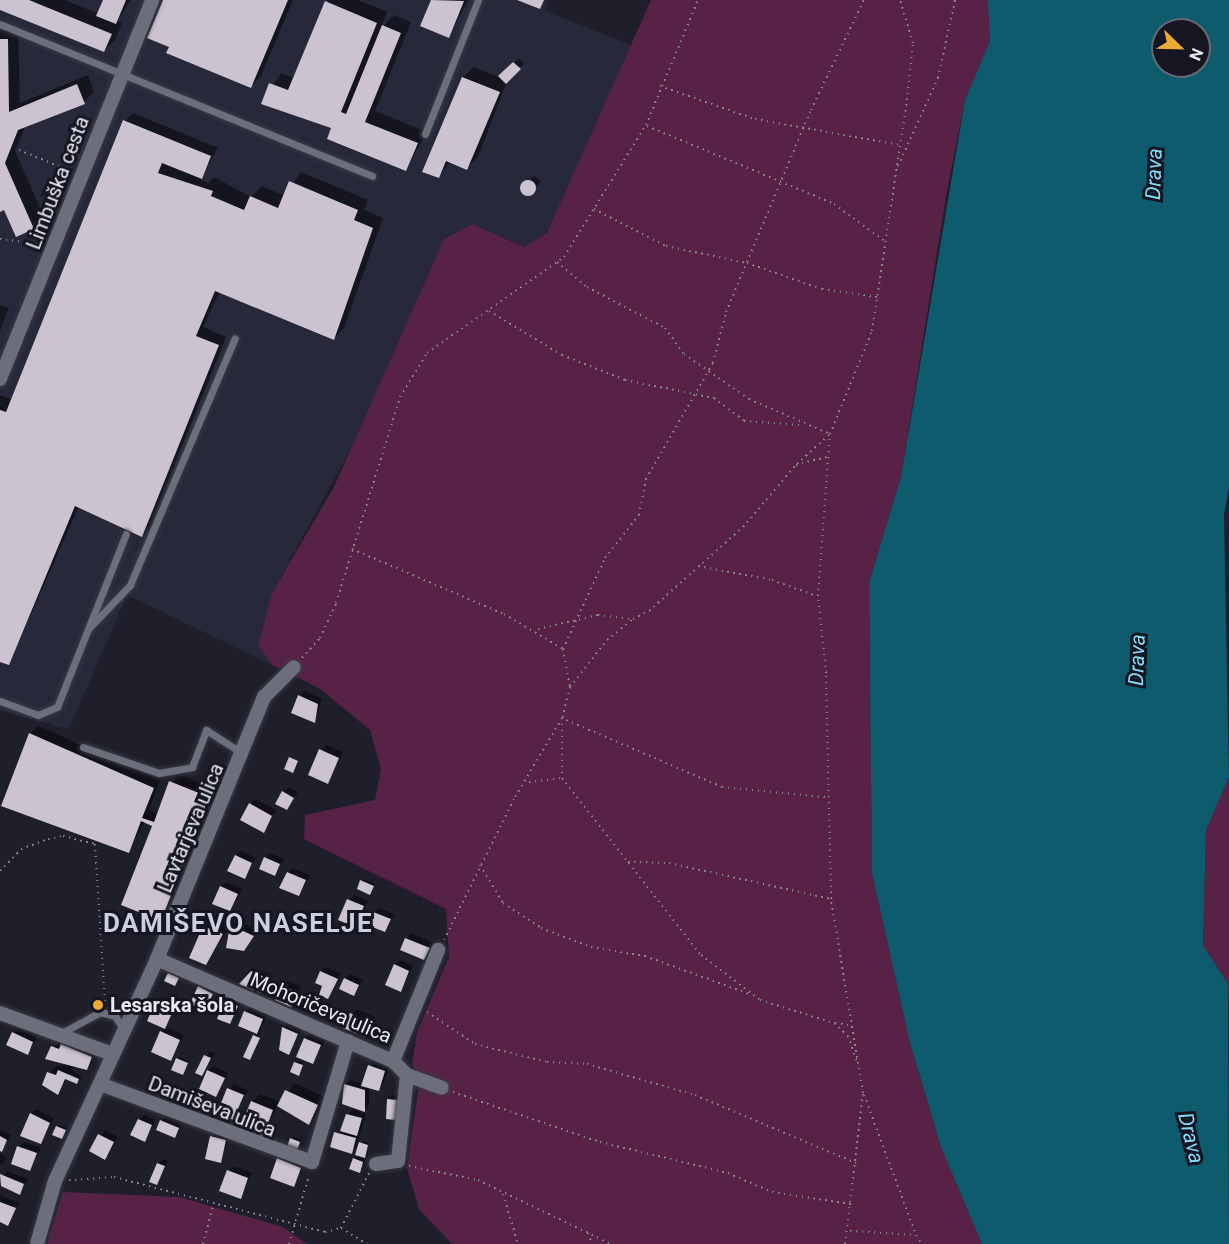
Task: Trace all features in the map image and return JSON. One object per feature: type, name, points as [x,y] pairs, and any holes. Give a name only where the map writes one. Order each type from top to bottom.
[{"type":"street","name":"Limbuška cesta","points":[[0,378],[152,0]]},
{"type":"street","name":"Lavtarjeva ulica","points":[[37,1244],[55,1181],[157,959],[264,697],[294,666]]},
{"type":"street","name":"Mohoričeva ulica","points":[[157,959],[393,1061],[414,1004],[438,950]]},
{"type":"street","points":[[0,1013],[112,1054]]},
{"type":"street","points":[[312,1162],[348,1041]]},
{"type":"street","points":[[393,1061],[407,1075],[442,1088]]},
{"type":"street","points":[[376,1164],[398,1161],[407,1075]]},
{"type":"street","name":"Damiševa ulica","points":[[99,1084],[312,1162]]},
{"type":"lane","points":[[424,134],[478,0]]},
{"type":"lane","points":[[0,24],[120,75],[372,176]]},
{"type":"lane","points":[[88,629],[130,585],[235,338]]},
{"type":"lane","points":[[0,701],[49,715],[57,707],[126,534]]},
{"type":"lane","points":[[83,747],[159,773],[192,767],[206,730],[242,753]]},
{"type":"lane","points":[[60,1034],[106,1012],[124,1030]]},
{"type":"path","points":[[294,666],[320,638],[352,549],[400,397],[427,353],[557,262],[594,209],[646,125],[660,86],[698,0]]},
{"type":"path","points":[[570,687],[562,649],[604,558],[639,515],[646,479],[710,369],[747,263],[781,181],[864,0]]},
{"type":"path","points":[[900,0],[913,43],[897,169],[872,331],[830,434],[818,596],[826,673],[825,797],[831,899],[863,1092],[916,1235],[922,1244]]},
{"type":"path","points":[[897,169],[938,78],[955,0]]},
{"type":"path","points":[[660,86],[755,119],[900,145]]},
{"type":"path","points":[[646,125],[834,204],[886,242]]},
{"type":"path","points":[[19,150],[82,176]]},
{"type":"path","points":[[594,209],[666,246],[747,263],[822,289],[878,297]]},
{"type":"path","points":[[0,239],[55,245]]},
{"type":"path","points":[[557,262],[587,287],[665,328],[684,354],[710,369],[749,399],[801,425],[830,434]]},
{"type":"path","points":[[489,311],[562,355],[625,380],[714,398],[744,421],[801,425]]},
{"type":"path","points":[[438,950],[480,864],[562,718],[570,687],[607,640],[633,619],[649,611],[757,513],[796,465],[830,434]]},
{"type":"path","points":[[796,465],[830,456]]},
{"type":"path","points":[[352,549],[537,629],[562,649]]},
{"type":"path","points":[[698,567],[772,580],[818,596]]},
{"type":"path","points":[[537,629],[577,619],[633,619]]},
{"type":"path","points":[[562,718],[722,787],[825,797]]},
{"type":"path","points":[[562,718],[562,778],[701,955],[755,996]]},
{"type":"path","points":[[528,782],[562,778]]},
{"type":"path","points":[[0,871],[21,849],[48,839],[63,836],[95,844],[106,1012]]},
{"type":"path","points":[[627,862],[669,863],[831,899]]},
{"type":"path","points":[[480,864],[503,903],[541,928],[591,947],[645,956],[755,996],[795,1014],[853,1026]]},
{"type":"path","points":[[414,1004],[476,1044],[547,1062],[587,1064],[695,1095],[856,1163]]},
{"type":"path","points":[[834,1023],[848,1036],[860,1070]]},
{"type":"path","points":[[442,1088],[600,1142],[728,1173],[772,1192],[852,1205]]},
{"type":"path","points":[[845,1244],[850,1231],[863,1092]]},
{"type":"path","points":[[398,1161],[419,1170],[478,1180],[611,1244]]},
{"type":"path","points":[[290,1244],[297,1226],[312,1162]]},
{"type":"path","points":[[341,1228],[376,1164]]},
{"type":"path","points":[[55,1181],[114,1177],[297,1226],[341,1228],[367,1244]]},
{"type":"path","points":[[503,1194],[518,1244]]},
{"type":"path","points":[[203,1244],[214,1202]]},
{"type":"path","points":[[850,1231],[916,1235]]},
{"type":"path","points":[[588,1233],[592,1244]]},
{"type":"shaded area","points":[[0,0],[548,0],[545,11],[634,46],[547,233],[525,247],[473,224],[272,593],[258,645],[272,665],[127,595],[69,729],[0,710]]},
{"type":"shaded area","points":[[651,0],[988,0],[990,5],[990,41],[965,100],[946,196],[901,477],[869,583],[872,873],[910,1043],[941,1147],[982,1244],[452,1244],[419,1209],[407,1168],[420,1077],[412,1064],[417,1032],[449,957],[446,909],[304,839],[305,815],[375,800],[381,769],[370,730],[319,688],[272,665],[258,645],[272,593],[334,487],[444,239],[473,224],[524,247],[547,233]]},
{"type":"shaded area","points":[[1229,777],[1229,1020],[1228,984],[1203,945],[1206,830]]},
{"type":"shaded area","points":[[63,1192],[179,1197],[283,1227],[307,1244],[47,1244]]},
{"type":"water","name":"Drava","points":[[988,0],[1229,0],[1229,487],[1224,515],[1229,777],[1206,830],[1203,945],[1228,984],[1229,1244],[982,1244],[941,1147],[910,1043],[872,873],[869,583],[901,477],[965,100],[990,41]]},
{"type":"building","points":[[0,0],[29,0],[112,34],[104,52],[0,10]]},
{"type":"building","points":[[103,0],[126,0],[116,24],[96,16]]},
{"type":"building","points":[[163,0],[288,0],[251,88],[166,53],[169,47],[147,38]]},
{"type":"building","points":[[431,0],[464,1],[449,38],[420,26]]},
{"type":"building","points":[[517,0],[544,0],[540,9]]},
{"type":"building","points":[[325,1],[377,23],[341,112],[346,114],[382,25],[401,33],[365,122],[418,143],[406,171],[327,139],[331,128],[261,104],[269,83],[288,90]]},
{"type":"building","points":[[0,39],[8,39],[9,112],[77,84],[85,104],[18,130],[5,163],[34,229],[16,237],[4,210],[0,212]]},
{"type":"building","points":[[513,62],[521,69],[506,84],[498,76]]},
{"type":"building","points":[[462,77],[500,92],[467,170],[446,161],[439,178],[422,172]]},
{"type":"building","points":[[123,120],[211,156],[202,179],[162,163],[158,173],[213,191],[211,196],[244,210],[250,196],[278,208],[289,181],[358,210],[354,220],[373,228],[334,340],[215,291],[196,336],[219,345],[142,537],[75,506],[9,665],[0,662],[0,410],[6,412]]},
{"type":"building","points":[[525,180],[531,180],[536,188],[534,194],[525,196],[520,191],[520,185]]},
{"type":"building","points":[[298,695],[318,704],[315,723],[291,713]]},
{"type":"building","points":[[29,733],[154,788],[142,818],[154,822],[169,781],[209,797],[161,921],[121,905],[152,826],[141,821],[129,853],[1,806]]},
{"type":"building","points":[[319,749],[339,758],[328,784],[308,775]]},
{"type":"building","points":[[289,757],[298,761],[293,773],[284,769]]},
{"type":"building","points":[[282,791],[294,798],[287,810],[275,804]]},
{"type":"building","points":[[249,803],[272,816],[264,833],[240,820]]},
{"type":"building","points":[[235,855],[252,863],[245,879],[227,871]]},
{"type":"building","points":[[264,857],[280,864],[275,876],[259,869]]},
{"type":"building","points":[[287,872],[306,880],[299,896],[279,888]]},
{"type":"building","points":[[360,880],[374,886],[370,895],[357,889]]},
{"type":"building","points":[[220,886],[238,894],[230,911],[212,904]]},
{"type":"building","points":[[347,899],[364,906],[355,927],[338,920]]},
{"type":"building","points":[[373,912],[391,919],[385,932],[367,925]]},
{"type":"building","points":[[230,925],[254,936],[244,951],[226,948]]},
{"type":"building","points":[[203,926],[223,934],[206,965],[189,958]]},
{"type":"building","points":[[405,938],[430,948],[424,960],[400,950]]},
{"type":"building","points":[[394,964],[409,971],[401,992],[385,985]]},
{"type":"building","points":[[251,971],[267,978],[261,993],[239,984]]},
{"type":"building","points":[[320,971],[338,979],[328,999],[319,995],[322,986],[315,983]]},
{"type":"building","points":[[168,973],[179,978],[175,986],[164,981]]},
{"type":"building","points":[[344,978],[359,985],[354,996],[339,989]]},
{"type":"building","points":[[282,985],[297,992],[291,1007],[275,1000]]},
{"type":"building","points":[[198,986],[213,994],[205,1011],[190,1004]]},
{"type":"building","points":[[224,1001],[238,1006],[230,1024],[217,1019]]},
{"type":"building","points":[[154,1005],[172,1013],[165,1029],[147,1021]]},
{"type":"building","points":[[244,1011],[263,1019],[257,1034],[238,1026]]},
{"type":"building","points":[[350,1013],[371,1022],[365,1037],[343,1028]]},
{"type":"building","points":[[282,1027],[298,1034],[289,1055],[279,1050]]},
{"type":"building","points":[[160,1031],[180,1040],[171,1061],[151,1052]]},
{"type":"building","points":[[12,1032],[33,1042],[28,1055],[6,1045]]},
{"type":"building","points":[[253,1035],[260,1038],[250,1060],[243,1057]]},
{"type":"building","points":[[304,1038],[321,1045],[313,1064],[296,1057]]},
{"type":"building","points":[[61,1044],[92,1057],[87,1070],[45,1059],[51,1046],[59,1049]]},
{"type":"building","points":[[204,1055],[211,1058],[202,1076],[195,1073]]},
{"type":"building","points":[[176,1058],[188,1063],[183,1075],[171,1070]]},
{"type":"building","points":[[294,1062],[303,1065],[299,1076],[290,1072]]},
{"type":"building","points":[[368,1065],[385,1071],[379,1091],[361,1086]]},
{"type":"building","points":[[58,1070],[79,1079],[77,1084],[65,1079],[58,1095],[42,1085],[47,1072],[56,1075]]},
{"type":"building","points":[[207,1070],[225,1078],[216,1097],[199,1089]]},
{"type":"building","points":[[344,1084],[365,1090],[365,1112],[342,1104]]},
{"type":"building","points":[[227,1088],[244,1095],[233,1120],[217,1113]]},
{"type":"building","points":[[285,1090],[318,1105],[309,1125],[277,1106]]},
{"type":"building","points":[[387,1099],[397,1100],[396,1120],[386,1119]]},
{"type":"building","points":[[251,1101],[273,1110],[261,1142],[238,1133]]},
{"type":"building","points":[[30,1113],[50,1123],[41,1144],[20,1136]]},
{"type":"building","points":[[346,1114],[362,1118],[357,1136],[340,1131]]},
{"type":"building","points":[[138,1119],[152,1125],[145,1142],[130,1135]]},
{"type":"building","points":[[160,1120],[179,1128],[175,1138],[156,1130]]},
{"type":"building","points":[[56,1126],[66,1130],[62,1139],[52,1135]]},
{"type":"building","points":[[334,1132],[356,1138],[352,1154],[330,1147]]},
{"type":"building","points":[[98,1134],[114,1142],[105,1160],[89,1151]]},
{"type":"building","points":[[0,1136],[7,1140],[2,1152],[0,1151]]},
{"type":"building","points":[[210,1136],[226,1140],[221,1163],[205,1159]]},
{"type":"building","points":[[290,1138],[300,1142],[297,1150],[287,1147]]},
{"type":"building","points":[[359,1142],[368,1145],[365,1158],[355,1155]]},
{"type":"building","points":[[17,1146],[37,1153],[30,1171],[11,1164]]},
{"type":"building","points":[[277,1158],[301,1168],[294,1187],[270,1178]]},
{"type":"building","points":[[353,1158],[363,1162],[360,1173],[349,1169]]},
{"type":"building","points":[[157,1163],[165,1166],[157,1185],[149,1182]]},
{"type":"building","points":[[227,1170],[248,1178],[241,1199],[219,1191]]},
{"type":"building","points":[[0,1174],[24,1184],[20,1195],[1,1186]]},
{"type":"building","points":[[0,1202],[16,1208],[8,1226],[0,1222]]},
{"type":"place","name":"Lesarska šola","points":[[98,1005]]},
{"type":"district","name":"DAMIŠEVO NASELJE","points":[[238,924]]}]
